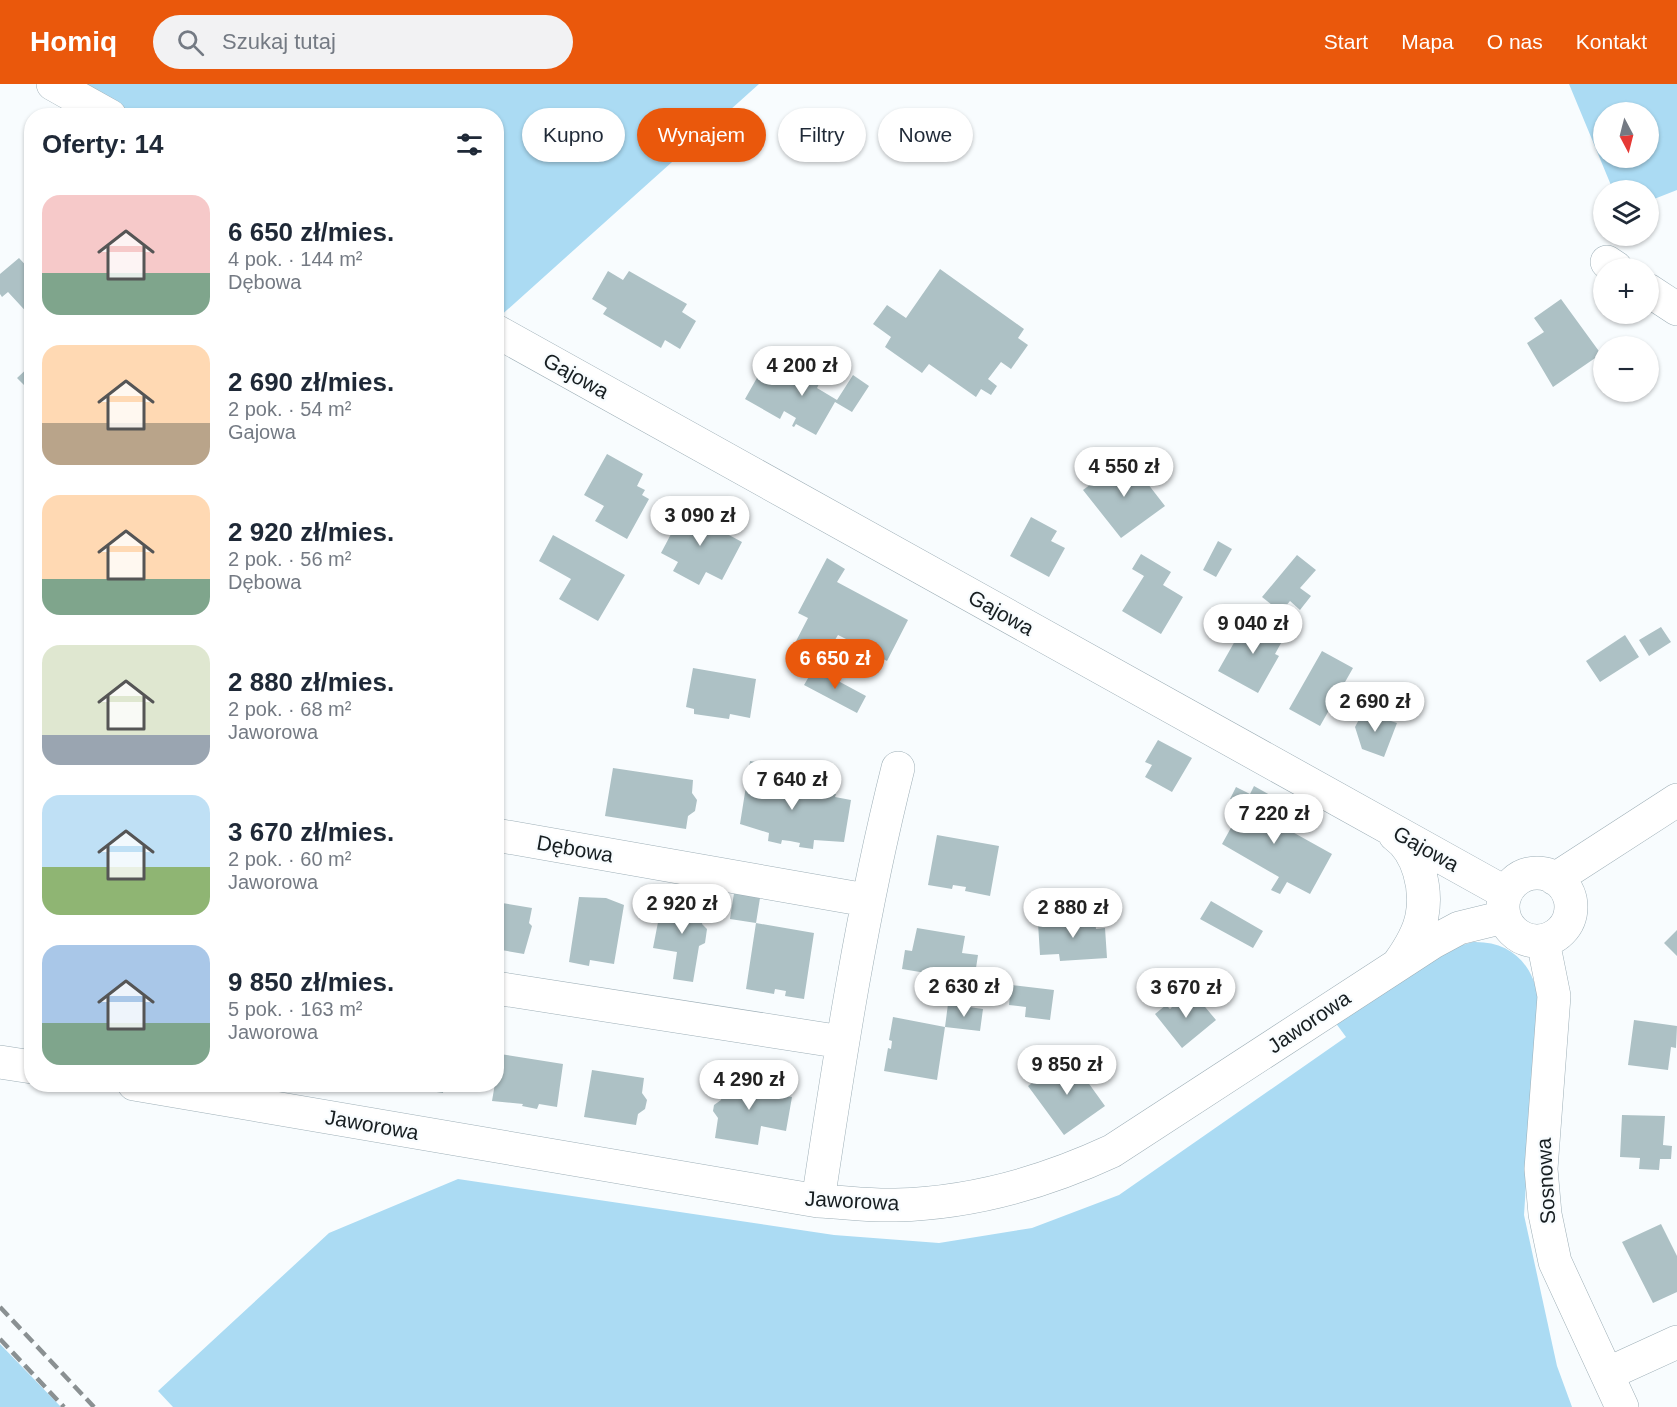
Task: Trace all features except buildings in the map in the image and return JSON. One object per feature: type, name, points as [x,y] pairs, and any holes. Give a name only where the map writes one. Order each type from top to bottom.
[{"type":"street","points":[[53,84],[96,108]]},
{"type":"street","points":[[1659,297],[1677,309]]},
{"type":"street","name":"Gajowa","points":[[504,335],[1379,823],[1505,905]]},
{"type":"street","points":[[818,1201],[866,900],[898,768]]},
{"type":"street","points":[[1555,879],[1677,800]]},
{"type":"street","points":[[1379,823],[1401,839],[1416,862],[1423,889],[1422,918],[1412,944],[1399,963]]},
{"type":"street","name":"Dębowa","points":[[504,836],[866,900]]},
{"type":"street","points":[[1540,873],[1555,879],[1566,889],[1571,910],[1563,931],[1544,941],[1524,939],[1514,933],[1505,905],[1524,876],[1540,873]]},
{"type":"street","name":"Jaworowa","points":[[181,1092],[818,1201],[894,1205],[957,1200],[1015,1189],[1069,1171],[1112,1151],[1399,963],[1459,928],[1505,905]]},
{"type":"street","name":"Sosnowa","points":[[1544,941],[1554,996],[1541,1169],[1545,1214],[1555,1262],[1622,1407]]},
{"type":"street","points":[[504,989],[842,1042]]},
{"type":"street","points":[[0,1062],[24,1066]]},
{"type":"street","points":[[1607,1374],[1677,1342]]},
{"type":"shaded area","points":[[67,84],[759,84],[732,108],[637,108],[637,162],[672,162],[504,313],[504,108],[110,108]]},
{"type":"shaded area","points":[[1569,84],[1677,84],[1677,190],[1659,197],[1659,180],[1609,180],[1604,168],[1659,168],[1659,102],[1593,102],[1593,142]]},
{"type":"shaded area","points":[[1473,942],[1498,945],[1517,956],[1530,974],[1538,997],[1524,1215],[1557,1366],[1572,1407],[173,1407],[158,1391],[329,1233],[458,1179],[834,1235],[939,1243],[1032,1228],[1119,1195],[1346,1037],[1332,1018],[1459,946]]},
{"type":"shaded area","points":[[0,1344],[61,1407],[0,1407]]},
{"type":"railway","points":[[0,1307],[94,1407]]},
{"type":"railway","points":[[0,1339],[64,1407]]}]
